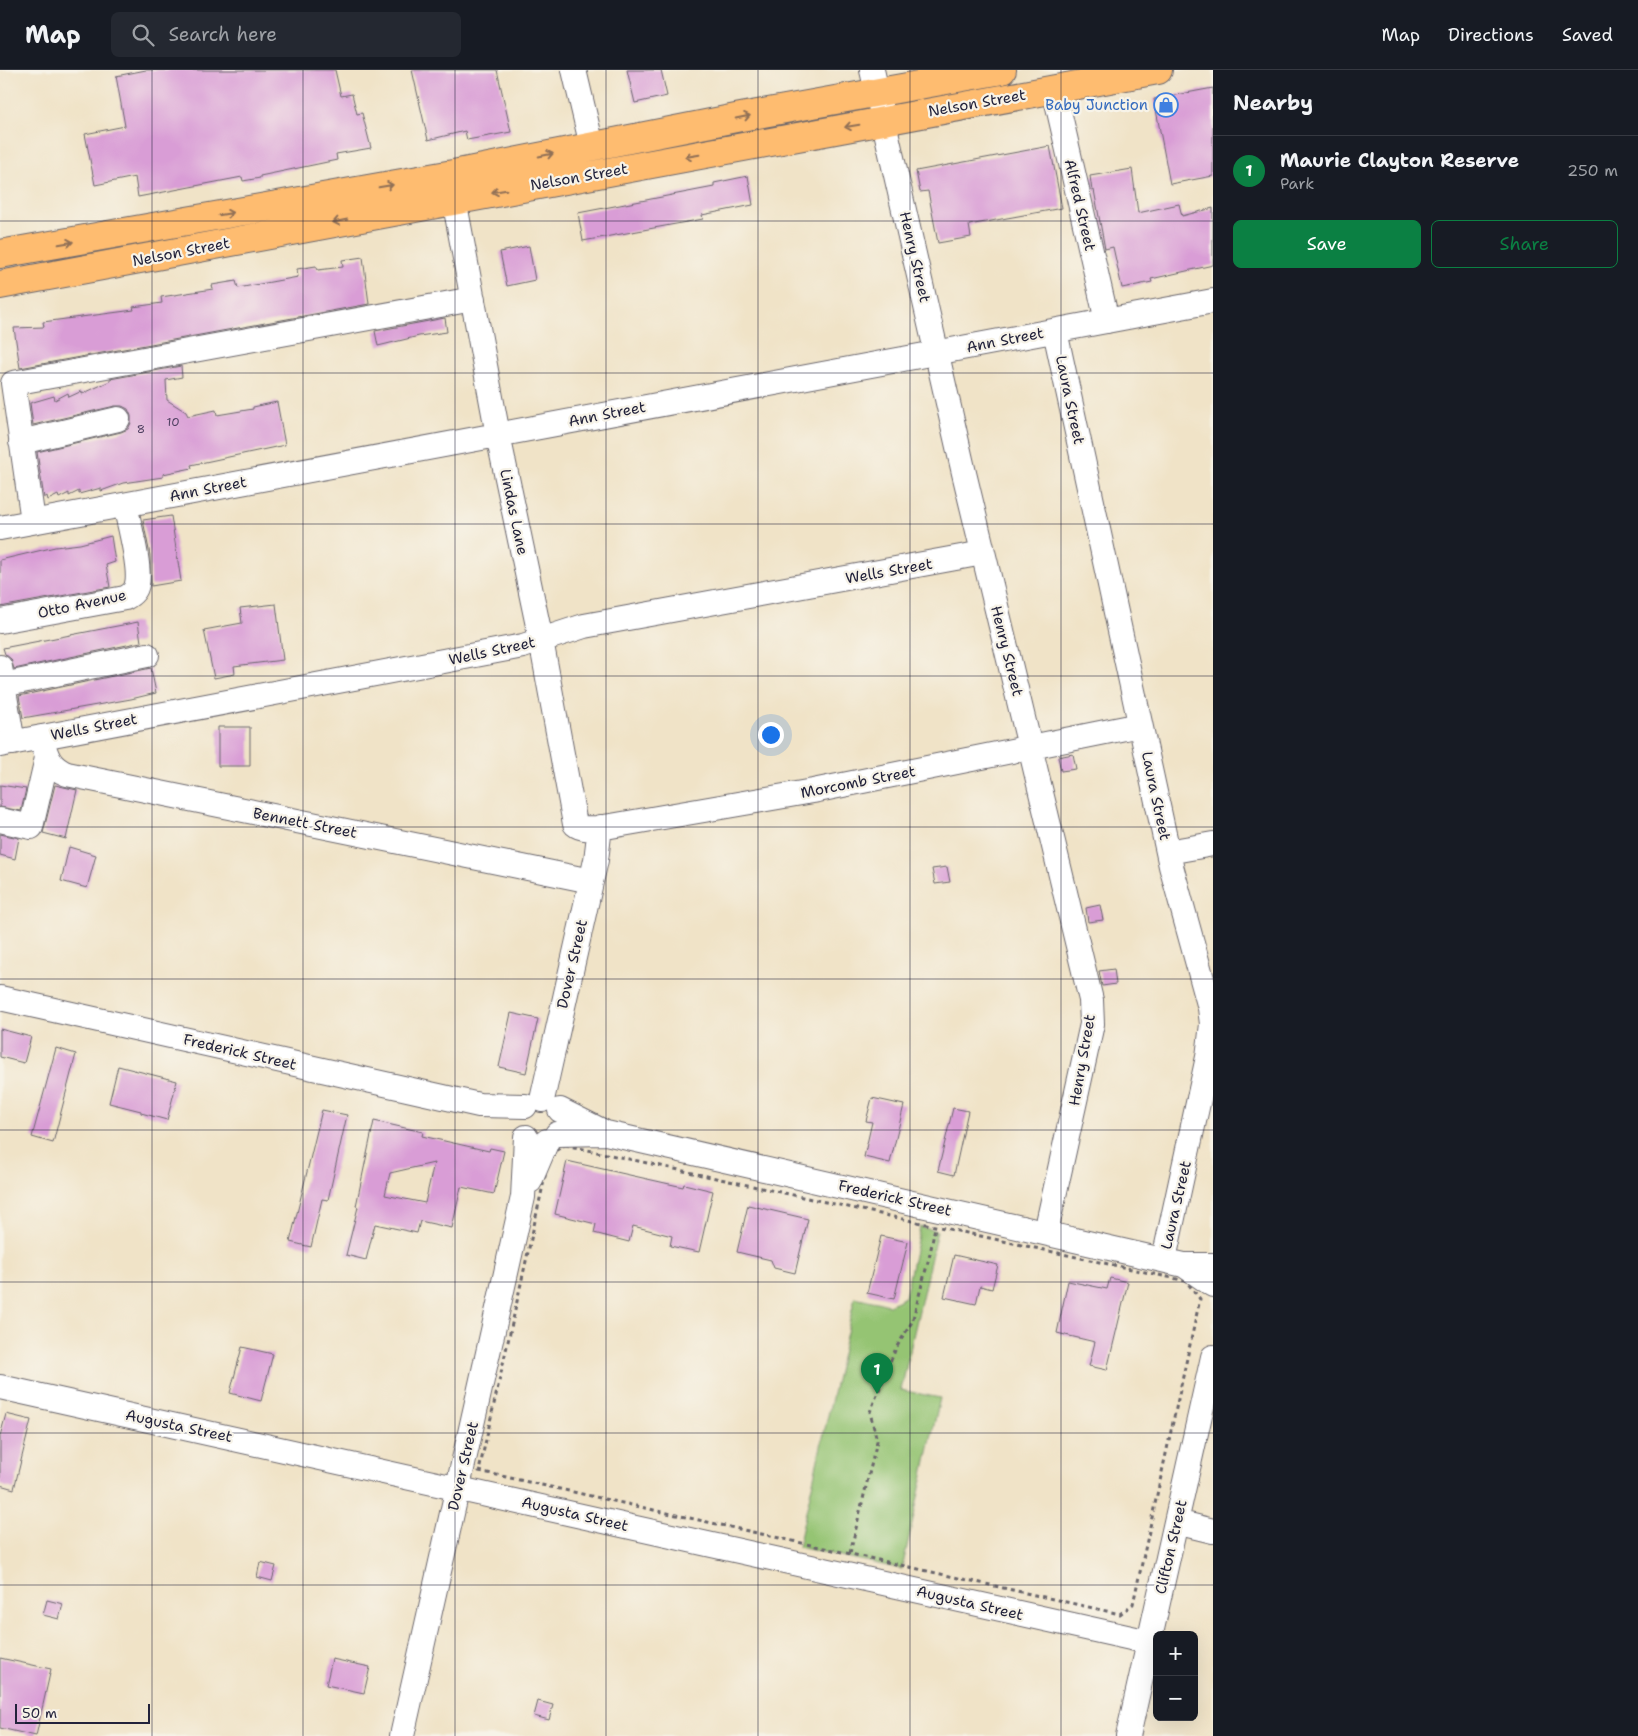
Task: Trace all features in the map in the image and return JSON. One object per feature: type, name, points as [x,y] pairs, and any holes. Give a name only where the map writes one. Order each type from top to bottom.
[{"type":"main road","name":"Nelson Street","points":[[6,250],[429,178],[592,146],[875,81],[1002,70]]},
{"type":"main road","name":"Nelson Street","points":[[0,285],[884,120],[1052,80],[1158,70]]},
{"type":"main road","points":[[592,146],[599,173]]},
{"type":"street","points":[[574,70],[592,146]]},
{"type":"street","name":"Alfred Street","points":[[1052,80],[1107,321]]},
{"type":"street","name":"Henry Street","points":[[875,81],[983,553],[1091,1000],[1090,1034],[1046,1232]]},
{"type":"street","name":"Lindas Lane","points":[[454,200],[498,435],[541,640],[575,824]]},
{"type":"street","points":[[33,521],[13,383],[473,299]]},
{"type":"street","name":"Ann Street","points":[[0,528],[1213,301]]},
{"type":"street","name":"Laura Street","points":[[1055,330],[1168,852],[1210,1008],[1212,1024],[1208,1057],[1174,1262]]},
{"type":"street","points":[[21,442],[118,419]]},
{"type":"street","name":"Otto Avenue","points":[[0,621],[125,598],[133,593],[137,585],[138,571],[126,505]]},
{"type":"street","name":"Wells Street","points":[[7,744],[44,748],[357,678],[523,646],[584,626],[983,553]]},
{"type":"street","points":[[7,744],[2,676],[147,655]]},
{"type":"street","name":"Morcomb Street","points":[[575,824],[585,828],[600,827],[813,791],[1140,725]]},
{"type":"street","points":[[0,820],[31,827],[44,748]]},
{"type":"street","name":"Bennett Street","points":[[44,748],[55,768],[67,774],[591,881]]},
{"type":"street","name":"Dover Street","points":[[402,1736],[540,1122],[596,860],[600,827]]},
{"type":"street","points":[[1168,852],[1213,844]]},
{"type":"street","name":"Frederick Street","points":[[0,998],[479,1105],[540,1122],[606,1133],[1174,1262],[1213,1265]]},
{"type":"street","name":"Frederick Street","points":[[1174,1262],[1213,1286]]},
{"type":"street","name":"Clifton Street","points":[[1128,1736],[1213,1357]]},
{"type":"street","name":"Augusta Street","points":[[0,1387],[1149,1642]]},
{"type":"street","points":[[1176,1522],[1213,1531]]},
{"type":"path","points":[[565,1144],[935,1226],[1186,1281],[1200,1299],[1133,1604],[1120,1614],[479,1471],[550,1154],[565,1144]]},
{"type":"path","points":[[850,1553],[876,1441],[870,1412],[896,1348],[912,1322],[930,1254],[935,1226]]},
{"type":"green space","points":[[920,1227],[937,1231],[901,1390],[940,1398],[902,1569],[798,1547],[855,1297],[889,1305],[905,1297]]},
{"type":"building","points":[[146,70],[335,70],[341,96],[352,94],[357,114],[362,113],[371,148],[336,154],[337,160],[260,176],[260,178],[243,181],[242,177],[138,197],[135,177],[95,185],[85,134],[125,126],[116,76]]},
{"type":"building","points":[[412,70],[497,70],[511,132],[467,140],[465,131],[428,140]]},
{"type":"building","points":[[627,70],[661,70],[667,96],[635,103]]},
{"type":"building","points":[[1213,88],[1213,176],[1170,184],[1154,99]]},
{"type":"building","points":[[1050,146],[1062,208],[969,225],[971,237],[938,243],[928,191],[920,192],[916,171]]},
{"type":"building","points":[[1132,169],[1138,213],[1179,204],[1182,216],[1213,208],[1213,265],[1151,279],[1152,282],[1122,288],[1113,247],[1105,249],[1090,176]]},
{"type":"building","points":[[748,176],[753,205],[702,215],[703,219],[583,241],[578,213],[714,187],[714,183]]},
{"type":"building","points":[[529,246],[535,280],[507,286],[500,252]]},
{"type":"building","points":[[363,257],[369,304],[20,368],[14,328],[44,327],[43,322],[134,310],[133,307],[162,303],[161,297],[213,289],[212,285],[236,281],[238,288],[298,277],[297,269],[316,266],[318,270],[343,267],[342,260]]},
{"type":"building","points":[[445,318],[447,332],[419,336],[378,346],[375,331]]},
{"type":"building","points":[[181,366],[182,377],[166,380],[167,400],[186,412],[188,416],[216,410],[217,415],[253,409],[253,407],[277,402],[285,445],[191,465],[192,468],[163,474],[163,477],[123,483],[101,491],[101,488],[79,494],[79,491],[69,496],[69,493],[59,498],[58,495],[48,500],[47,496],[44,498],[37,452],[121,432],[128,429],[131,423],[131,416],[128,409],[122,406],[115,406],[33,425],[30,403],[54,396],[55,400],[68,393],[69,397],[82,391],[82,394],[110,381],[110,379]]},
{"type":"building","points":[[171,516],[181,581],[151,586],[150,555],[143,520]]},
{"type":"building","points":[[111,536],[115,562],[106,565],[110,587],[0,607],[0,560]]},
{"type":"building","points":[[276,604],[283,660],[234,666],[235,674],[214,678],[204,630],[242,623],[240,608]]},
{"type":"building","points":[[138,622],[141,642],[14,669],[11,659],[5,654],[3,648]]},
{"type":"building","points":[[151,668],[156,693],[23,718],[19,696]]},
{"type":"building","points":[[218,727],[250,727],[250,766],[218,766]]},
{"type":"building","points":[[1073,754],[1076,769],[1061,771],[1058,757]]},
{"type":"building","points":[[0,785],[26,789],[21,811],[0,807]]},
{"type":"building","points":[[55,785],[77,790],[66,839],[43,833]]},
{"type":"building","points":[[0,834],[19,838],[15,859],[0,855]]},
{"type":"building","points":[[69,847],[96,855],[87,888],[61,881]]},
{"type":"building","points":[[947,867],[950,882],[935,884],[932,869]]},
{"type":"building","points":[[1100,905],[1103,920],[1088,922],[1086,908]]},
{"type":"building","points":[[1114,969],[1116,984],[1102,986],[1099,971]]},
{"type":"building","points":[[511,1013],[538,1019],[526,1073],[499,1067]]},
{"type":"building","points":[[0,1029],[31,1037],[24,1063],[0,1057]]},
{"type":"building","points":[[56,1048],[76,1054],[53,1143],[32,1137]]},
{"type":"building","points":[[118,1066],[177,1081],[167,1120],[109,1103]]},
{"type":"building","points":[[872,1098],[904,1105],[890,1163],[864,1157],[872,1122],[866,1121]]},
{"type":"building","points":[[953,1108],[968,1111],[954,1175],[938,1171]]},
{"type":"building","points":[[322,1110],[347,1115],[328,1200],[322,1199],[311,1247],[290,1242]]},
{"type":"building","points":[[374,1121],[423,1132],[422,1136],[489,1151],[490,1148],[504,1151],[494,1194],[461,1187],[452,1228],[420,1221],[417,1233],[375,1224],[366,1260],[346,1255],[358,1207],[356,1206]],"holes":[[[434,1163],[425,1203],[385,1195],[390,1173]]]},
{"type":"building","points":[[567,1161],[683,1187],[684,1184],[713,1191],[699,1252],[670,1246],[672,1236],[633,1226],[629,1242],[594,1233],[596,1224],[555,1214]]},
{"type":"building","points":[[748,1205],[808,1219],[795,1273],[774,1268],[771,1260],[737,1252]]},
{"type":"building","points":[[881,1236],[908,1242],[894,1299],[867,1293]]},
{"type":"building","points":[[954,1255],[998,1265],[992,1289],[980,1286],[976,1304],[944,1297]]},
{"type":"building","points":[[1110,1278],[1128,1282],[1107,1370],[1089,1366],[1095,1342],[1057,1333],[1068,1281],[1107,1289]]},
{"type":"building","points":[[242,1347],[273,1354],[261,1401],[230,1393]]},
{"type":"building","points":[[6,1414],[31,1420],[14,1489],[0,1485],[0,1436]]},
{"type":"building","points":[[260,1562],[276,1566],[272,1581],[257,1577]]},
{"type":"building","points":[[47,1600],[63,1604],[59,1619],[43,1615]]},
{"type":"building","points":[[0,1658],[51,1669],[36,1736],[0,1728]]},
{"type":"building","points":[[332,1659],[370,1667],[364,1693],[326,1685]]},
{"type":"building","points":[[538,1701],[553,1705],[549,1720],[534,1716]]},
{"type":"place","name":"Baby Junction","points":[[1166,105]]},
{"type":"place","name":"Maurie Clayton Reserve","points":[[877,1394]]}]
